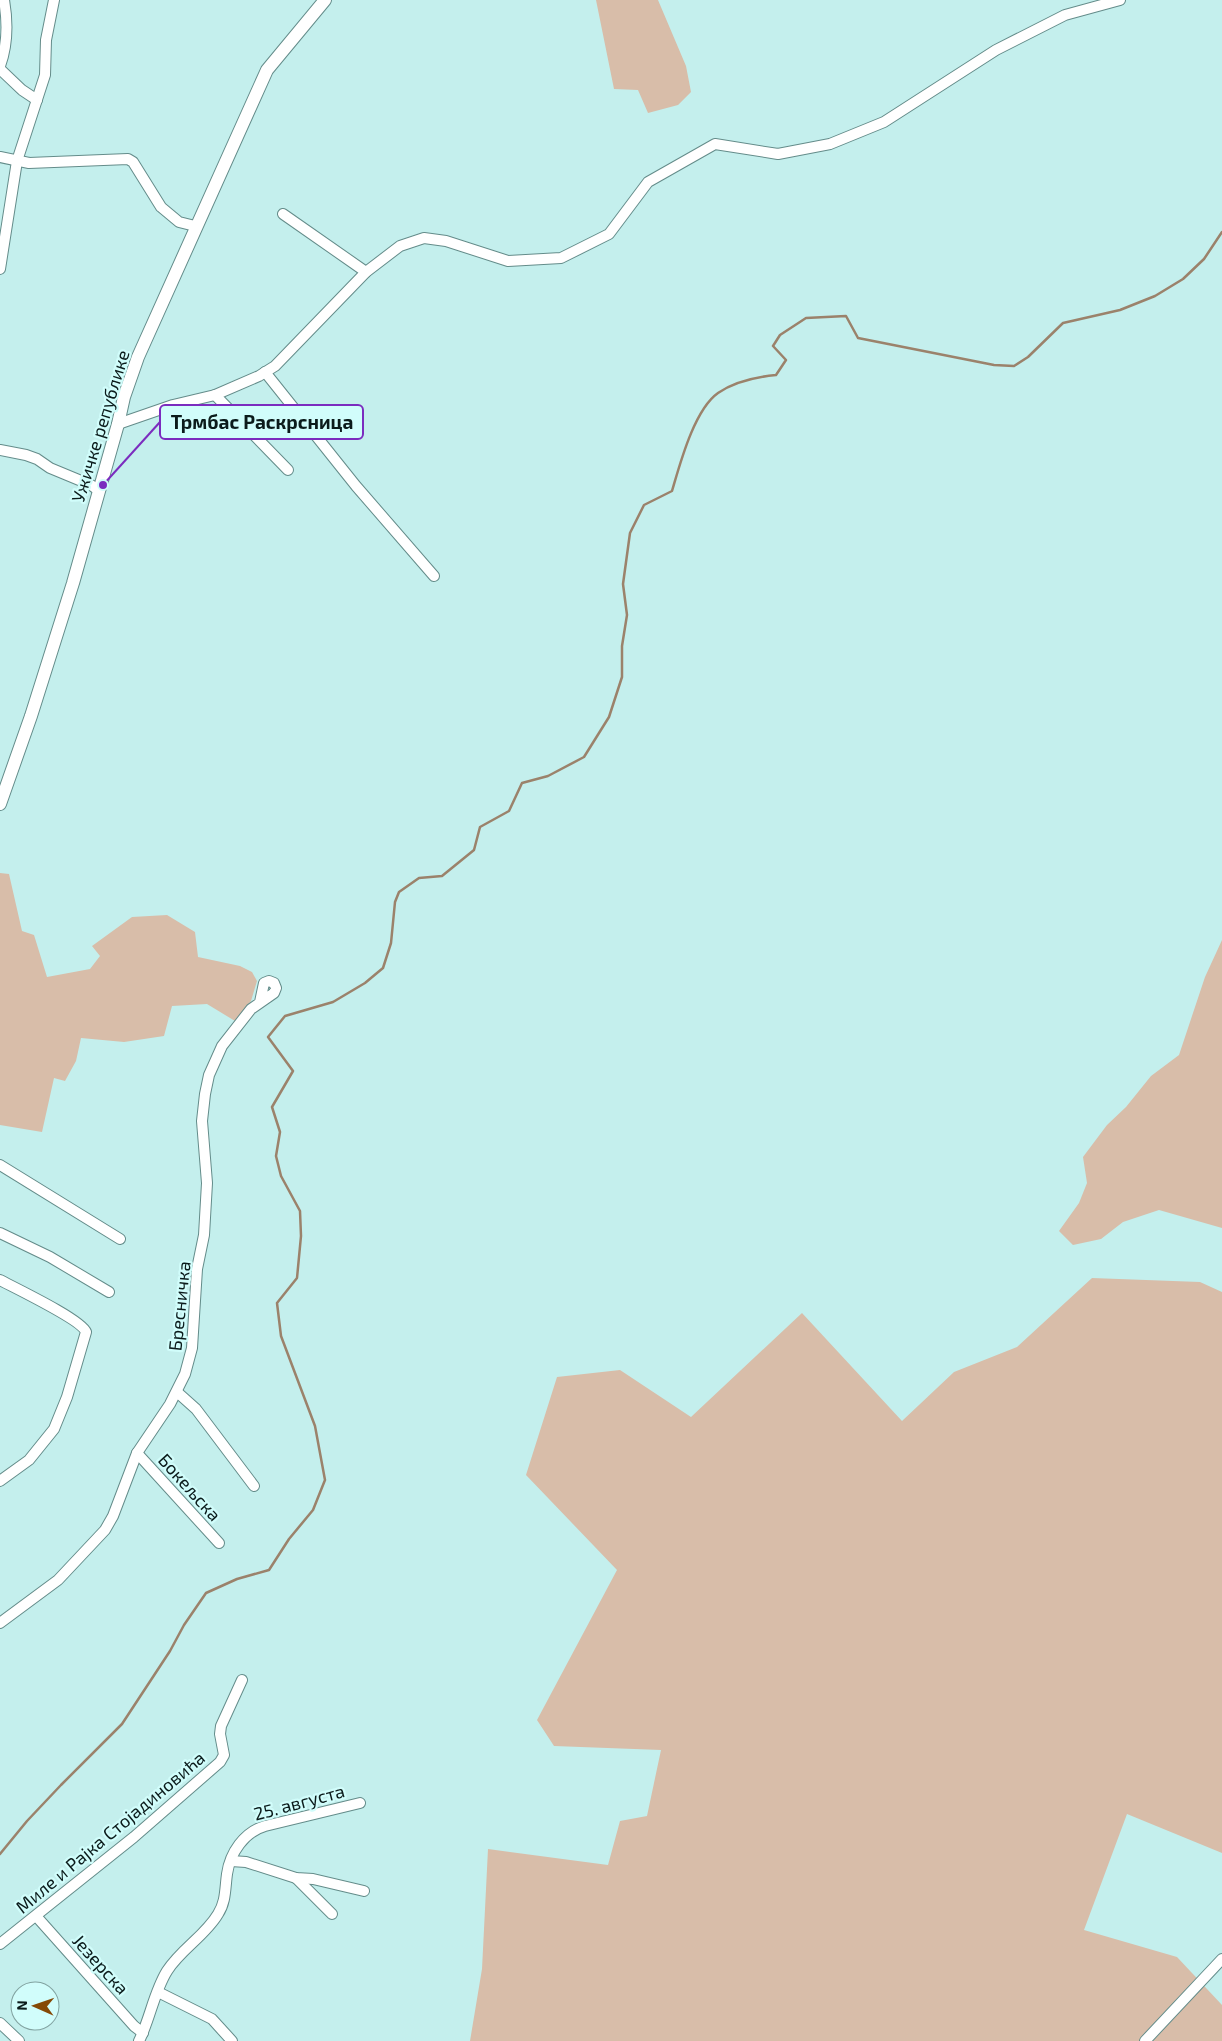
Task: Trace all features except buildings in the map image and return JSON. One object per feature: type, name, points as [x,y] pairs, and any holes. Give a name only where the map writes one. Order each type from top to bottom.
[{"type":"street","points":[[4,0],[8,18],[7,36],[0,68],[22,90],[37,100]]},
{"type":"street","points":[[0,269],[17,161],[44,75],[46,40],[54,0]]},
{"type":"street","name":"Ужичке републике","points":[[0,804],[31,716],[73,583],[132,370],[195,226],[267,70],[324,0]]},
{"type":"street","points":[[118,424],[173,405],[214,395],[275,366],[366,272],[400,246],[424,238],[446,241],[508,261],[561,258],[609,234],[648,182],[716,144],[778,154],[830,144],[884,122],[996,50],[1056,19],[1120,0]]},
{"type":"street","points":[[0,158],[28,163],[128,159],[133,162],[161,207],[179,222],[195,226]]},
{"type":"street","points":[[282,214],[366,272]]},
{"type":"street","points":[[265,372],[356,486],[434,576]]},
{"type":"street","points":[[214,395],[288,470]]},
{"type":"street","points":[[0,450],[36,459],[50,468],[91,484],[98,490]]},
{"type":"street","name":"Бресничка","points":[[0,1623],[58,1580],[100,1536],[113,1516],[137,1453],[177,1392],[190,1356],[197,1269],[204,1235],[207,1183],[202,1121],[204,1094],[209,1075],[222,1046],[251,1009],[260,1002]]},
{"type":"street","points":[[0,1165],[120,1239]]},
{"type":"street","points":[[0,1233],[50,1257],[108,1292]]},
{"type":"street","points":[[0,1280],[60,1312],[85,1328],[86,1332],[70,1388],[54,1429],[29,1460],[0,1481]]},
{"type":"street","points":[[177,1392],[196,1409],[254,1486]]},
{"type":"street","name":"Бокељска","points":[[137,1453],[219,1543]]},
{"type":"street","name":"Миле и Рајка Стојадиновића","points":[[0,1944],[134,1837],[223,1758],[221,1726],[242,1680]]},
{"type":"street","name":"25. августа","points":[[141,2037],[167,1971],[180,1955],[199,1938],[220,1910],[225,1898],[227,1876],[231,1861],[243,1840],[254,1829],[360,1803]]},
{"type":"street","points":[[231,1861],[246,1862],[296,1878],[328,1882],[364,1891]]},
{"type":"street","points":[[296,1878],[332,1914]]},
{"type":"street","name":"Језерска","points":[[36,1916],[134,2026],[141,2037]]},
{"type":"street","points":[[1145,2041],[1220,1961]]},
{"type":"street","points":[[158,1992],[212,2019],[232,2041]]},
{"type":"street","points":[[0,2023],[19,2041]]},
{"type":"shaded area","points":[[596,0],[658,0],[686,66],[691,92],[678,105],[648,113],[638,90],[614,89]]},
{"type":"shaded area","points":[[0,873],[9,874],[22,931],[34,935],[47,977],[90,969],[100,956],[92,946],[132,917],[167,915],[195,932],[198,957],[240,966],[252,972],[257,981],[251,1001],[235,1021],[207,1004],[172,1006],[164,1036],[124,1042],[81,1038],[76,1061],[65,1081],[54,1078],[42,1132],[0,1125]]},
{"type":"shaded area","points":[[1222,940],[1222,1228],[1159,1210],[1123,1222],[1101,1239],[1073,1245],[1059,1231],[1079,1203],[1087,1183],[1083,1157],[1107,1125],[1126,1107],[1151,1076],[1179,1055],[1205,977]]},
{"type":"shaded area","points":[[1092,1278],[1200,1282],[1222,1292],[1222,1853],[1127,1814],[1084,1930],[1177,1957],[1222,2005],[1222,2041],[470,2041],[482,1969],[488,1849],[608,1865],[620,1821],[647,1816],[661,1750],[554,1746],[537,1720],[617,1570],[526,1475],[557,1377],[620,1370],[691,1417],[802,1313],[902,1421],[954,1372],[1017,1347]]},
{"type":"waterway","points":[[0,1854],[27,1821],[122,1724],[206,1593],[237,1579],[269,1570],[289,1539],[313,1510],[325,1480],[315,1426],[281,1336],[277,1303],[297,1278],[301,1236],[300,1211],[281,1176],[276,1156],[280,1132],[272,1107],[293,1071],[268,1037],[285,1016],[333,1002],[365,983],[383,968],[391,943],[395,902],[399,892],[419,878],[442,876],[474,850],[480,827],[509,811],[522,783],[548,776],[584,757],[609,717],[622,677],[622,646],[627,615],[623,584],[630,533],[644,505],[672,491],[689,438],[709,401],[724,389],[738,383],[776,375],[786,360],[773,346],[780,335],[806,318],[846,316],[858,338],[994,365],[1014,366],[1028,357],[1063,323],[1120,310],[1155,296],[1183,279],[1204,259],[1222,232]]},
{"type":"place","name":"Трмбас Раскрсница","points":[[103,485]]}]
